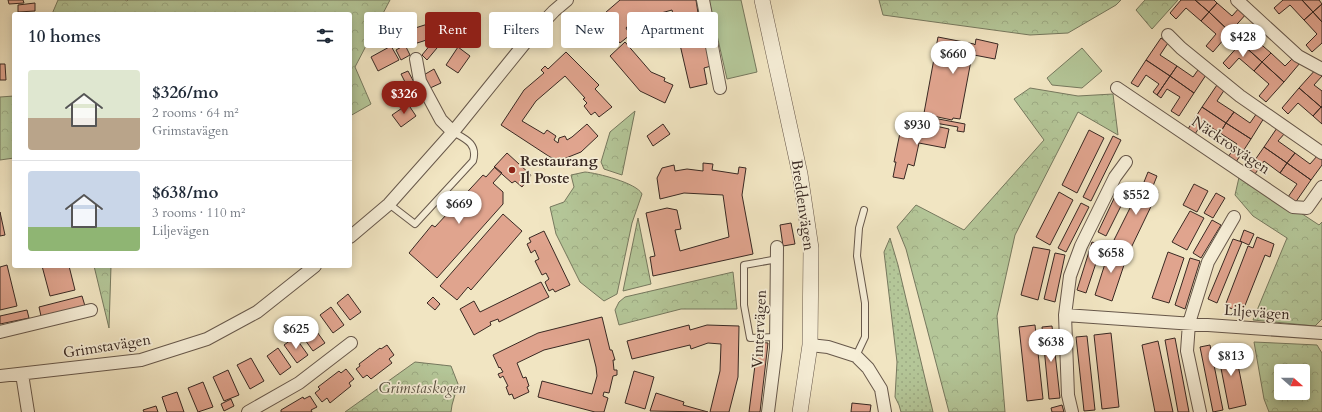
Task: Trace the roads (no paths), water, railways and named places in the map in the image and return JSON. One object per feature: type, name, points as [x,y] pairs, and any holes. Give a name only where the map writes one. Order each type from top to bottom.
[{"type":"street","points":[[352,235],[389,204],[453,132],[533,33],[567,0]]},
{"type":"street","points":[[703,0],[720,88]]},
{"type":"street","name":"Breddenvägen","points":[[762,0],[800,174],[811,248],[810,345],[800,412]]},
{"type":"street","points":[[1237,0],[1298,56],[1322,69]]},
{"type":"street","points":[[1168,35],[1181,48],[1240,96],[1322,153]]},
{"type":"street","points":[[416,59],[420,81],[441,120],[453,132]]},
{"type":"street","name":"Näckrosvägen","points":[[1118,88],[1293,207],[1307,208],[1322,187]]},
{"type":"street","points":[[1072,412],[1068,395],[1065,315],[1070,276],[1081,246],[1115,177],[1126,162]]},
{"type":"street","points":[[1200,412],[1187,351],[1189,323],[1208,262],[1234,217]]},
{"type":"street","name":"Vintervägen","points":[[768,412],[776,337],[777,247]]},
{"type":"street","name":"Grimstavägen","points":[[0,376],[141,360],[207,339],[257,312],[312,268]]},
{"type":"street","points":[[0,332],[91,310]]},
{"type":"street","name":"Liljevägen","points":[[1065,315],[1322,333]]},
{"type":"street","points":[[248,412],[300,383],[351,343]]},
{"type":"street","points":[[810,345],[828,347],[856,356],[868,368],[881,389],[886,412]]},
{"type":"street","points":[[22,374],[28,412]]},
{"type":"lane","points":[[389,204],[415,224],[473,162],[475,154],[470,141],[453,132]]},
{"type":"lane","points":[[856,356],[865,337],[865,303],[857,256],[859,228],[864,210]]},
{"type":"lane","points":[[776,337],[750,338],[744,305],[744,265],[778,259]]},
{"type":"place","name":"Restaurang Il Poste","points":[[512,170]]},
{"type":"park label","name":"Grimstaskogen","points":[[422,388]]}]
